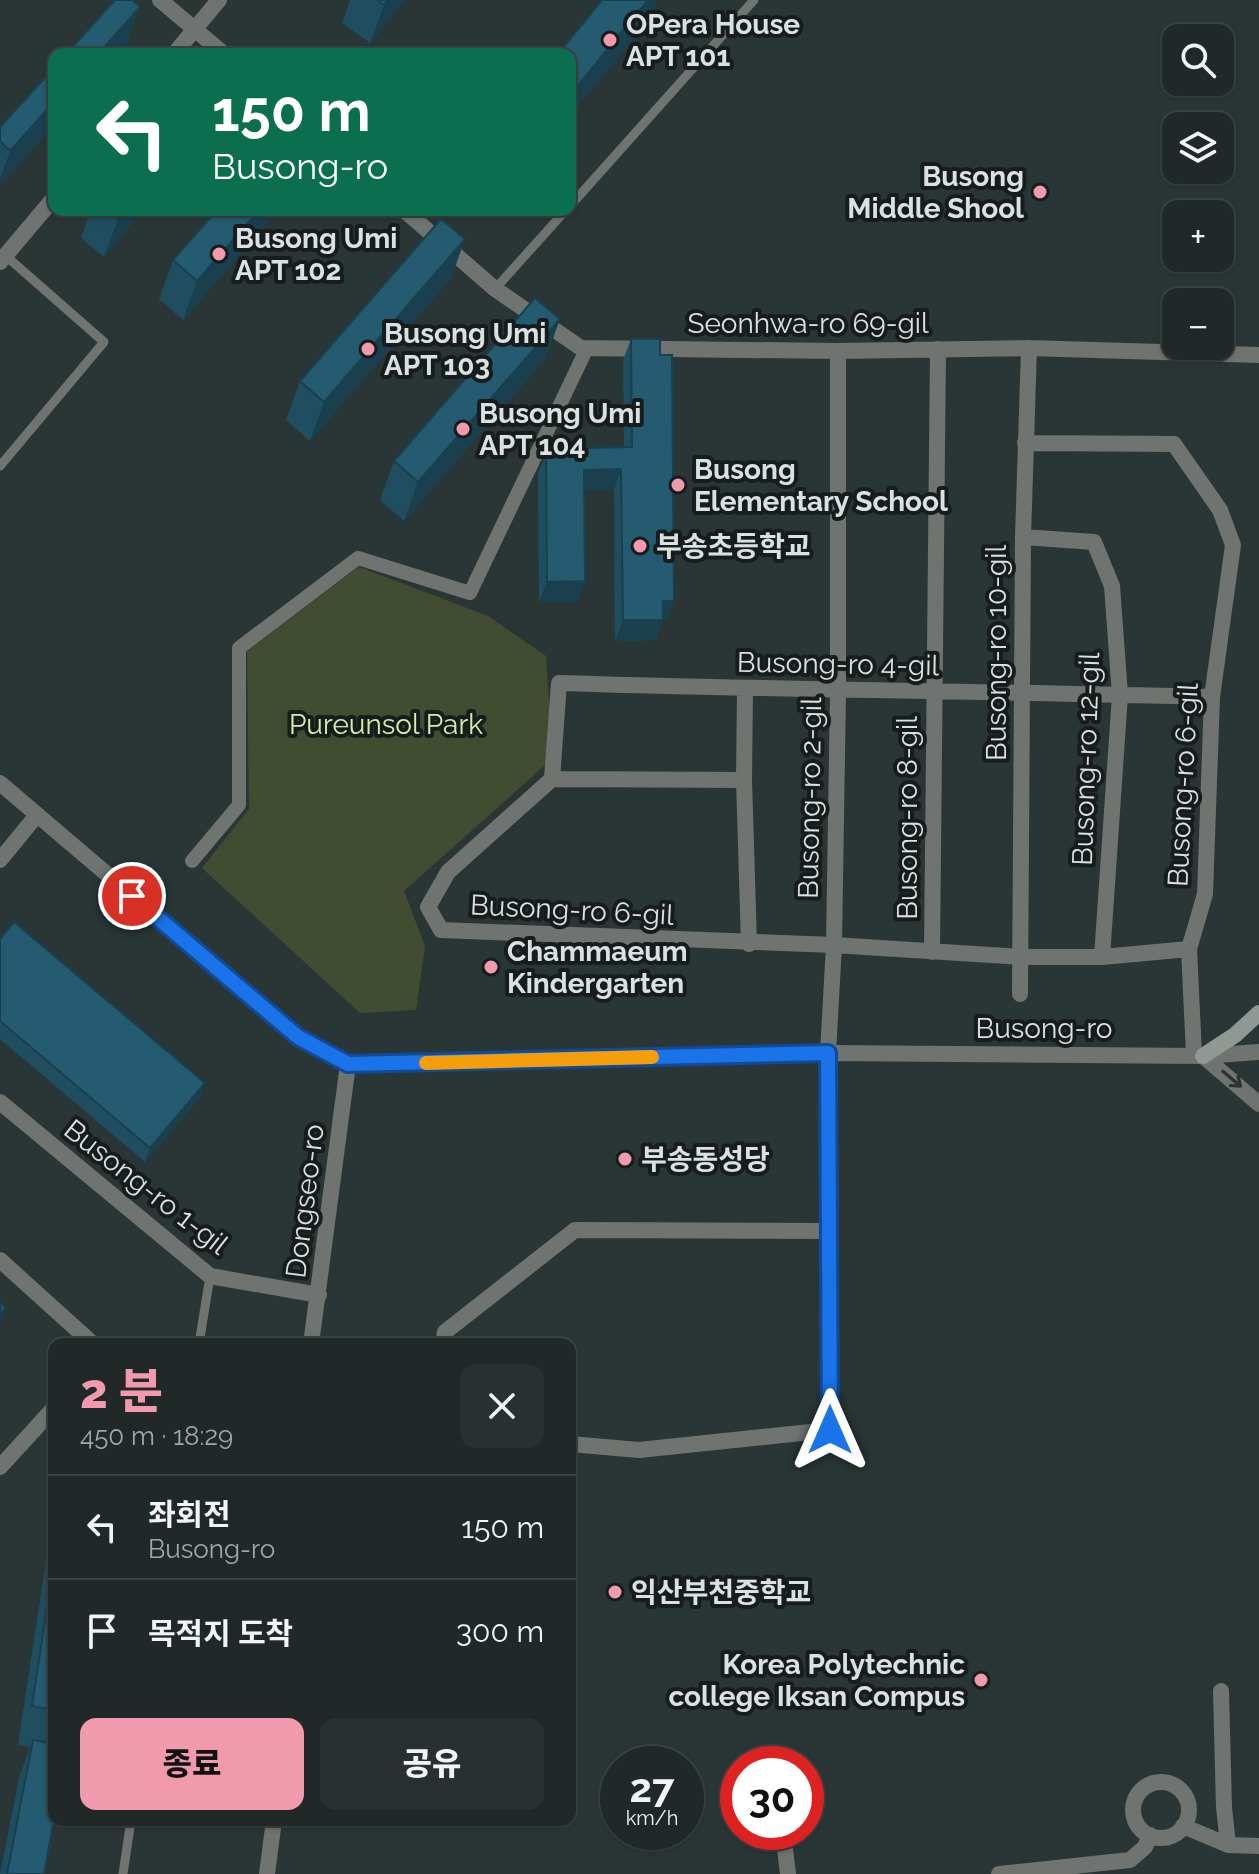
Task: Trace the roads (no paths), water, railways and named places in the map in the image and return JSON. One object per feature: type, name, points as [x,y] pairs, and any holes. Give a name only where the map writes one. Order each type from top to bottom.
[{"type":"main road","points":[[1198,1055],[1235,1035],[1259,1013]]},
{"type":"street","points":[[160,0],[217,48]]},
{"type":"street","points":[[179,48],[219,0]]},
{"type":"street","points":[[3,259],[48,205]]},
{"type":"street","name":"Seonhwa-ro 69-gil","points":[[411,216],[495,289],[581,348],[838,351],[1029,348],[1259,355]]},
{"type":"street","points":[[192,861],[239,805],[239,648],[358,558],[470,593],[587,348]]},
{"type":"street","name":"Busong-ro 10-gil","points":[[1020,994],[1023,537],[1029,348]]},
{"type":"street","name":"Busong-ro 8-gil","points":[[932,952],[938,349]]},
{"type":"street","name":"Busong-ro 2-gil","points":[[828,1053],[834,945],[838,691],[838,351]]},
{"type":"street","name":"Busong-ro 6-gil","points":[[552,779],[448,872],[428,907],[441,930],[834,945],[1021,957],[1102,957],[1189,949],[1205,894],[1212,697],[1233,545],[1220,510],[1174,444],[1025,443]]},
{"type":"street","name":"Busong-ro 12-gil","points":[[1023,537],[1094,542],[1112,586],[1120,695],[1102,957]]},
{"type":"street","name":"Busong-ro 4-gil","points":[[552,779],[559,683],[1212,697]]},
{"type":"street","points":[[745,689],[744,780],[749,944]]},
{"type":"street","points":[[552,779],[744,780]]},
{"type":"street","name":"Busong-ro","points":[[0,783],[298,1037],[348,1064],[828,1053],[1198,1055],[1259,1052]]},
{"type":"street","points":[[0,860],[37,815]]},
{"type":"street","points":[[1189,949],[1198,1055],[1259,1104]]},
{"type":"street","points":[[576,1445],[639,1450],[830,1430],[828,1053]]},
{"type":"street","name":"Dongseo-ro","points":[[312,1338],[348,1064]]},
{"type":"street","name":"Busong-ro 1-gil","points":[[0,1102],[210,1276],[319,1295]]},
{"type":"street","points":[[444,1338],[445,1332],[575,1230],[830,1231]]},
{"type":"street","points":[[0,1260],[86,1338]]},
{"type":"street","points":[[0,1467],[48,1415]]},
{"type":"street","points":[[1221,1691],[1228,1845]]},
{"type":"street","points":[[1167,1783],[1182,1792],[1188,1809],[1183,1826],[1168,1837],[1150,1835],[1142,1830],[1133,1815],[1136,1796],[1149,1784],[1167,1783]]},
{"type":"street","points":[[267,1874],[273,1826]]},
{"type":"street","points":[[1183,1826],[1228,1845],[1259,1846]]},
{"type":"street","points":[[999,1874],[1130,1860],[1145,1847],[1150,1835]]},
{"type":"street","points":[[785,1850],[788,1874]]},
{"type":"lane","points":[[576,199],[750,1]]},
{"type":"lane","points":[[495,289],[561,216]]},
{"type":"lane","points":[[0,466],[104,342],[3,259]]},
{"type":"lane","points":[[200,1338],[210,1276]]},
{"type":"lane","points":[[123,1874],[130,1826]]},
{"type":"place","name":"OPera House APT 101","points":[[610,40]]},
{"type":"place","name":"Busong Middle Shool","points":[[1040,192]]},
{"type":"place","name":"Busong Umi APT 102","points":[[219,254]]},
{"type":"place","name":"Busong Umi APT 103","points":[[368,349]]},
{"type":"place","name":"Busong Umi APT 104","points":[[463,429]]},
{"type":"place","name":"Busong Elementary School","points":[[678,485]]},
{"type":"place","name":"부송초등학교","points":[[640,546]]},
{"type":"place","name":"Chammaeum Kindergarten","points":[[491,967]]},
{"type":"place","name":"부송동성당","points":[[625,1159]]},
{"type":"place","name":"익산부천중학교","points":[[615,1592]]},
{"type":"place","name":"Korea Polytechnic college Iksan Compus","points":[[981,1680]]},
{"type":"park label","name":"Pureunsol Park","points":[[386,724]]}]
